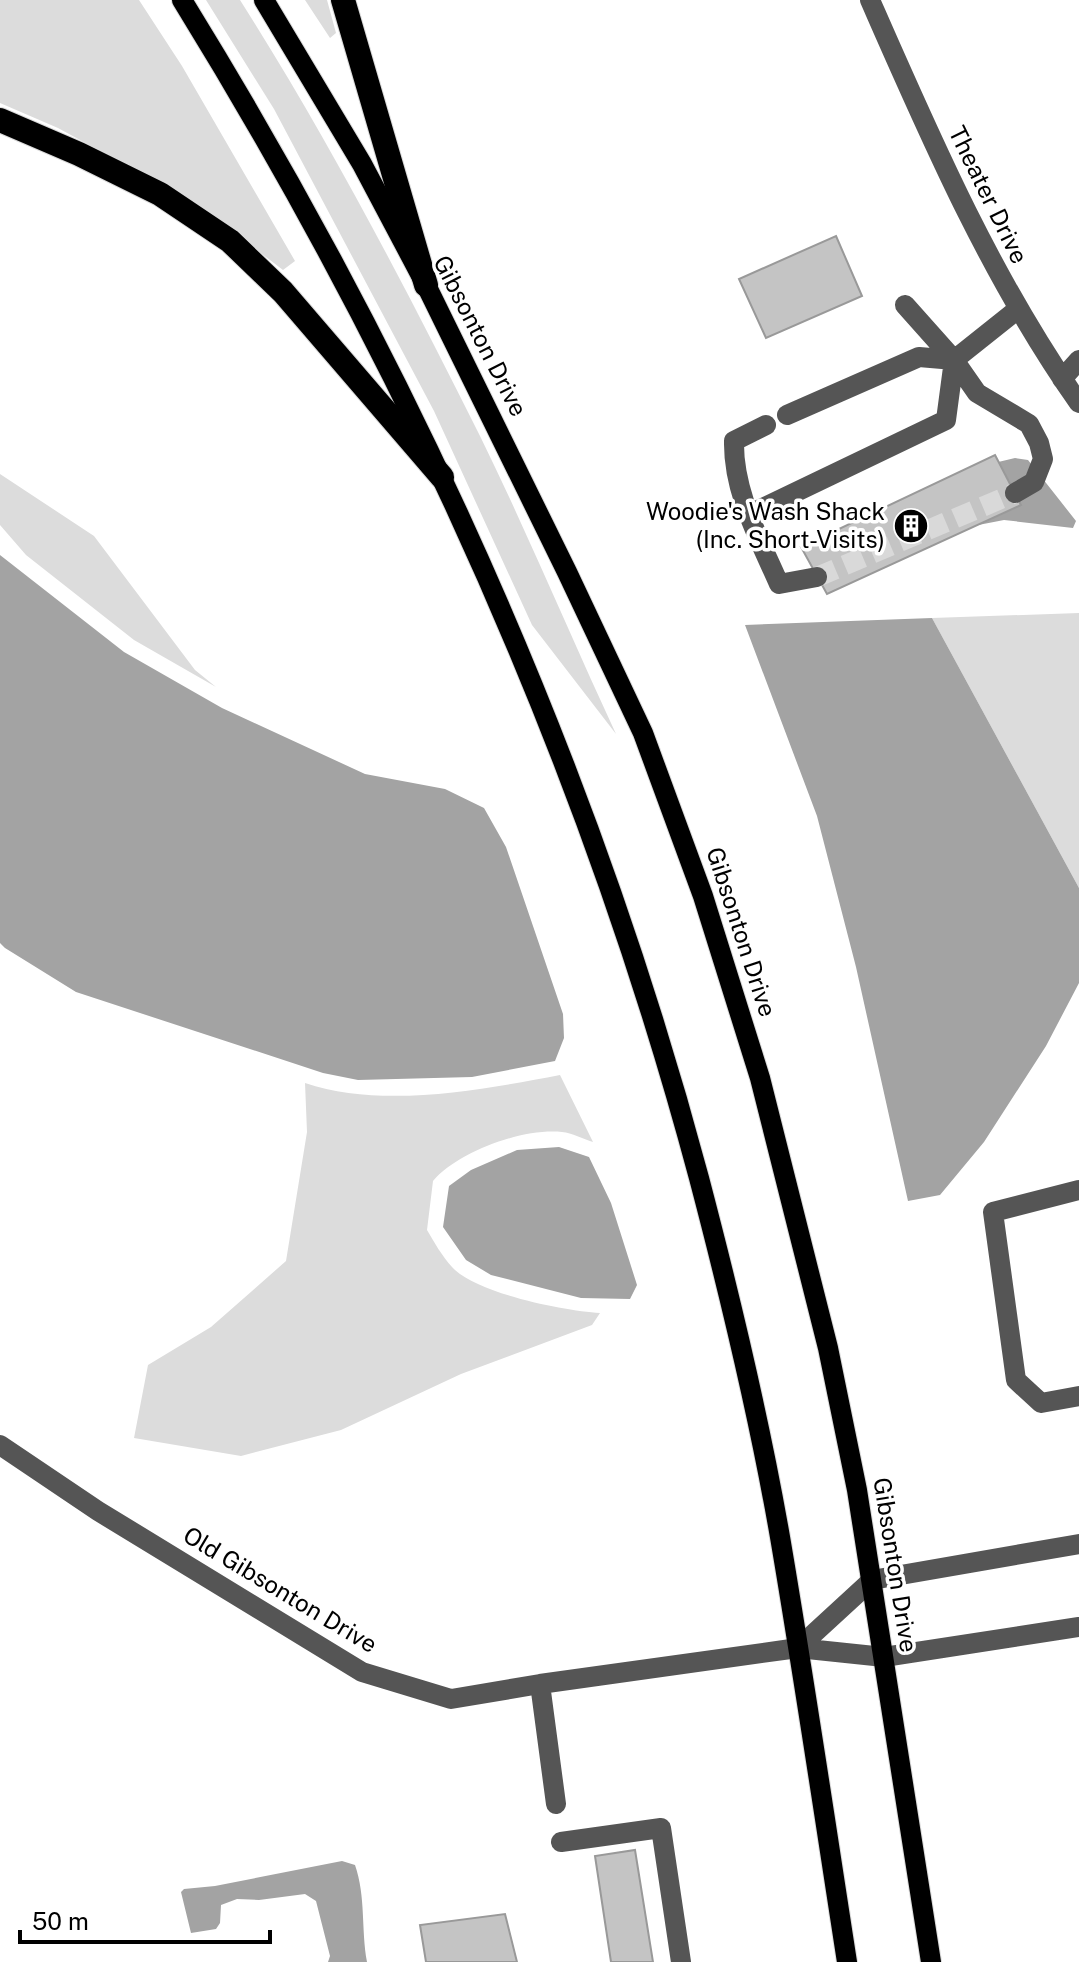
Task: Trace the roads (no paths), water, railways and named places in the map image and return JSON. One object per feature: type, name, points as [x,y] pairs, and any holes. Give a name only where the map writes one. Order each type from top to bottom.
[{"type":"highway","points":[[343,0],[426,285]]},
{"type":"highway","points":[[0,120],[160,194],[230,241],[283,292],[442,477]]},
{"type":"main road","points":[[182,0],[268,145],[391,372],[442,477],[559,752],[619,916],[698,1174],[741,1350],[779,1534],[847,1962]]},
{"type":"main road","name":"Gibsonton Drive","points":[[264,0],[362,164],[426,285],[609,658],[643,733],[703,896],[760,1078],[828,1348],[857,1490],[931,1962]]},
{"type":"street","name":"Theater Drive","points":[[870,0],[963,207],[1018,309],[1079,403]]},
{"type":"street","points":[[905,305],[954,360],[977,393],[1029,424],[1043,459],[1034,482],[1015,493]]},
{"type":"street","points":[[787,415],[919,357],[954,360],[1018,309]]},
{"type":"street","points":[[748,515],[946,420],[954,360]]},
{"type":"street","points":[[1062,379],[1079,360]]},
{"type":"street","points":[[766,425],[734,441],[734,466],[748,515],[779,584],[817,577]]},
{"type":"street","points":[[1079,1190],[993,1212],[1016,1380],[1041,1403],[1079,1396]]},
{"type":"street","name":"Old Gibsonton Drive","points":[[0,1445],[98,1511],[362,1672],[451,1699],[798,1648],[884,1657],[1079,1627]]},
{"type":"street","points":[[798,1648],[872,1580],[1079,1544]]},
{"type":"street","points":[[540,1684],[556,1804]]},
{"type":"street","points":[[561,1842],[661,1828],[681,1962]]},
{"type":"tunnel","points":[[817,577],[1015,493]]},
{"type":"place","name":"Woodie's Wash Shack (Inc. Short-Visits)","points":[[911,526]]}]
